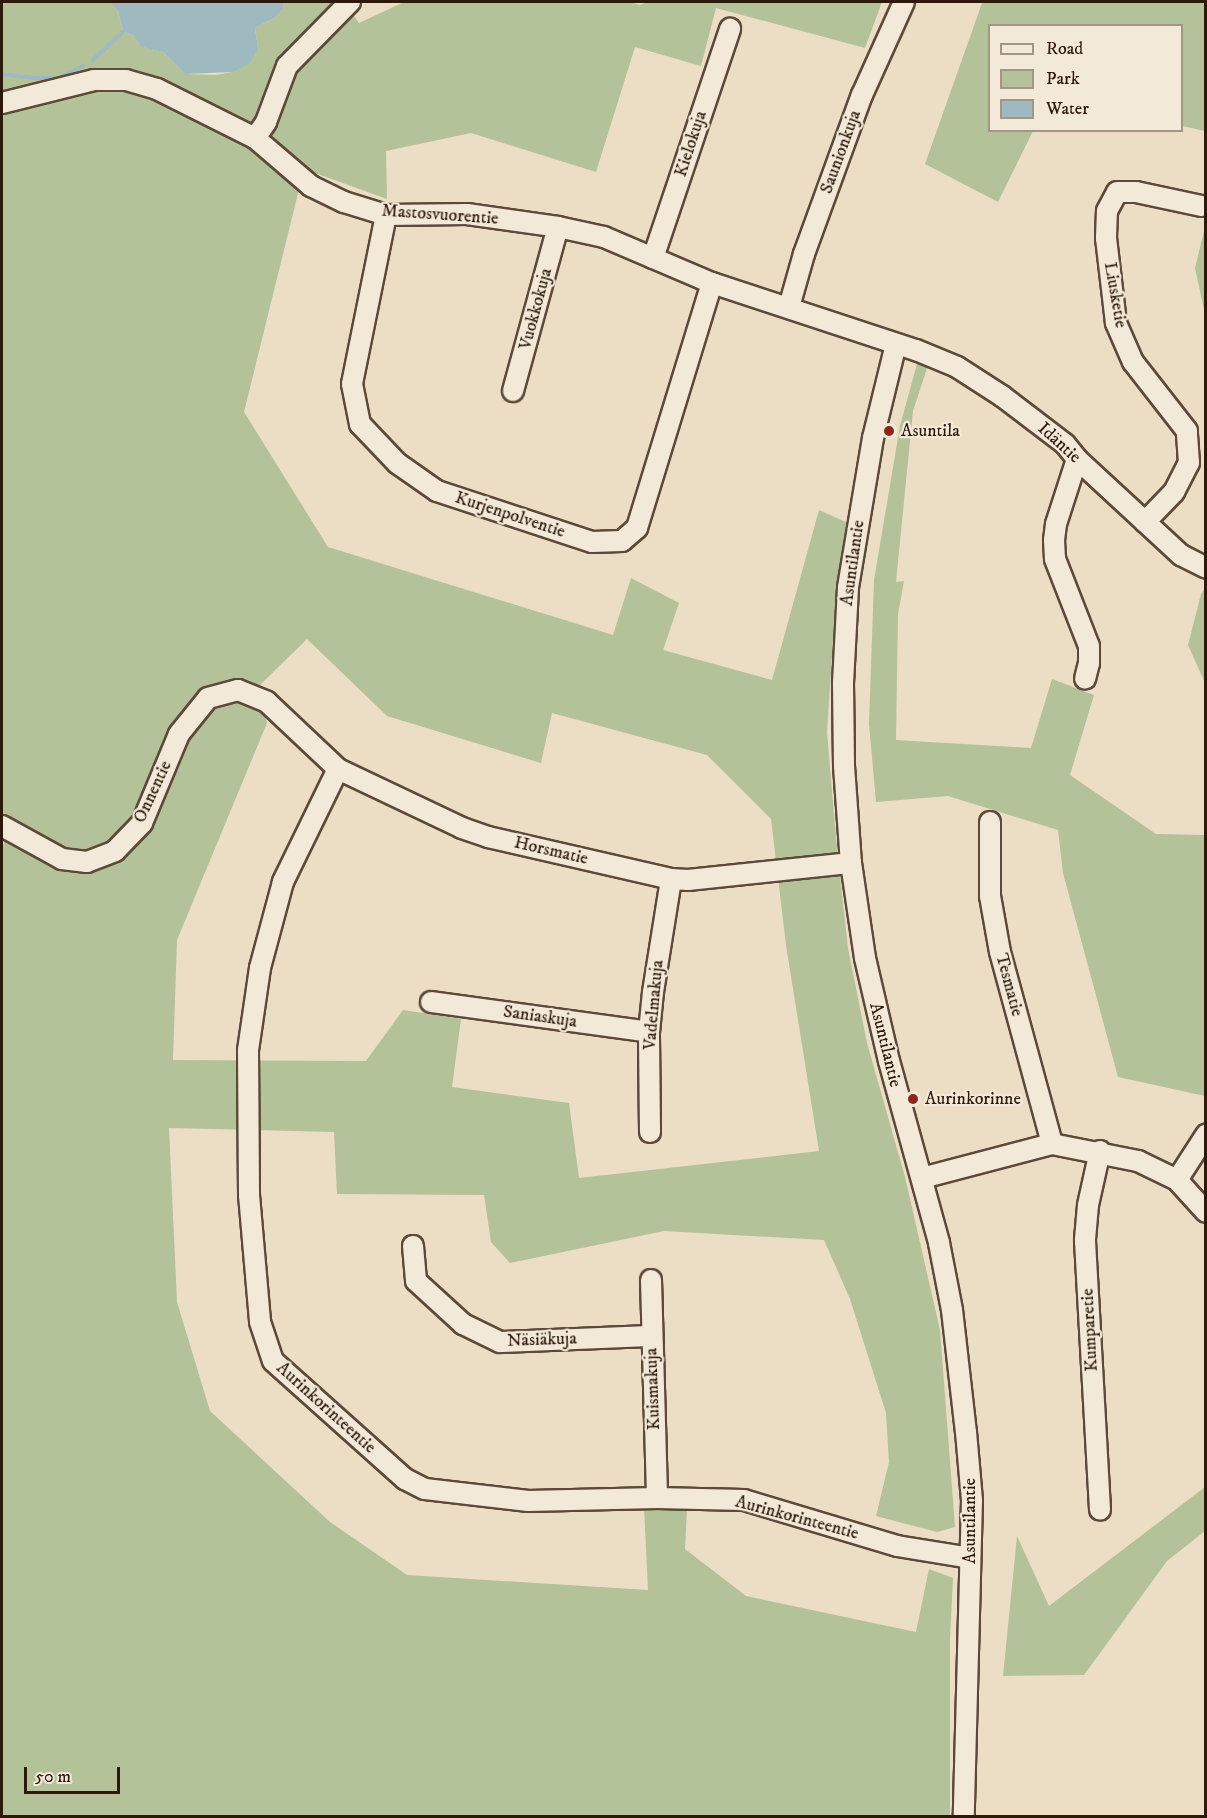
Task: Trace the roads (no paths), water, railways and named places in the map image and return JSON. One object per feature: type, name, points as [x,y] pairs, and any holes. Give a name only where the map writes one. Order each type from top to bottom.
[{"type":"street","points":[[255,138],[266,122],[287,66],[350,2]]},
{"type":"street","name":"Saunionkuja","points":[[789,307],[804,254],[862,95],[904,2]]},
{"type":"street","name":"Kielokuja","points":[[653,258],[730,29]]},
{"type":"street","name":"Mastosvuorentie","points":[[2,103],[94,80],[126,80],[157,89],[255,138],[311,186],[344,202],[386,215],[467,214],[558,227],[604,237],[712,283],[896,344]]},
{"type":"street","name":"Liusketie","points":[[1144,522],[1174,492],[1189,463],[1187,430],[1134,363],[1116,323],[1106,238],[1107,211],[1117,192],[1136,192],[1202,206]]},
{"type":"street","name":"Kurjenpolventie","points":[[386,215],[352,384],[360,424],[398,463],[437,491],[592,542],[622,541],[637,528],[712,283]]},
{"type":"street","name":"Vuokkokuja","points":[[513,391],[558,227]]},
{"type":"street","name":"Idäntie","points":[[896,344],[957,367],[1038,423],[1065,444],[1077,459],[1181,555],[1206,568]]},
{"type":"street","name":"Asuntilantie","points":[[896,344],[873,438],[848,588],[843,682],[844,766],[851,863],[874,1001],[939,1243],[952,1310],[972,1500],[964,1816]]},
{"type":"street","points":[[1077,459],[1056,524],[1054,540],[1055,559],[1089,646],[1089,663],[1085,679]]},
{"type":"street","name":"Onnentie","points":[[2,826],[62,859],[87,862],[115,851],[142,823],[179,734],[208,698],[238,690],[267,702],[285,716]]},
{"type":"street","name":"Horsmatie","points":[[285,716],[338,769],[462,828],[488,837],[671,879],[851,863]]},
{"type":"street","name":"Aurinkorinteentie","points":[[338,769],[283,882],[260,968],[248,1050],[249,1195],[260,1323],[273,1361],[405,1479],[425,1489],[528,1501],[657,1498],[744,1500],[897,1546],[970,1558]]},
{"type":"street","name":"Tesmatie","points":[[990,822],[990,896],[1000,952],[1052,1144]]},
{"type":"street","name":"Vadelmakuja","points":[[650,1132],[649,1032],[671,879]]},
{"type":"street","name":"Saniaskuja","points":[[431,1002],[649,1032]]},
{"type":"street","points":[[1177,1180],[1206,1135]]},
{"type":"street","points":[[922,1178],[1052,1144],[1100,1151],[1138,1161],[1177,1180],[1206,1212]]},
{"type":"street","name":"Kumparetie","points":[[1100,1151],[1088,1204],[1085,1241],[1100,1510]]},
{"type":"street","name":"Näsiäkuja","points":[[413,1246],[416,1281],[463,1324],[500,1342],[652,1336]]},
{"type":"street","name":"Kuismakuja","points":[[651,1280],[657,1498]]},
{"type":"water","points":[[110,2],[283,2],[283,9],[276,17],[255,28],[258,48],[250,63],[233,72],[185,74],[163,52],[142,47],[134,36],[123,31],[118,11]]},
{"type":"waterway","points":[[93,60],[123,32]]},
{"type":"waterway","points":[[2,74],[33,78],[59,78],[83,66]]},
{"type":"place","name":"Asuntila","points":[[889,431]]},
{"type":"place","name":"Aurinkorinne","points":[[913,1099]]}]
